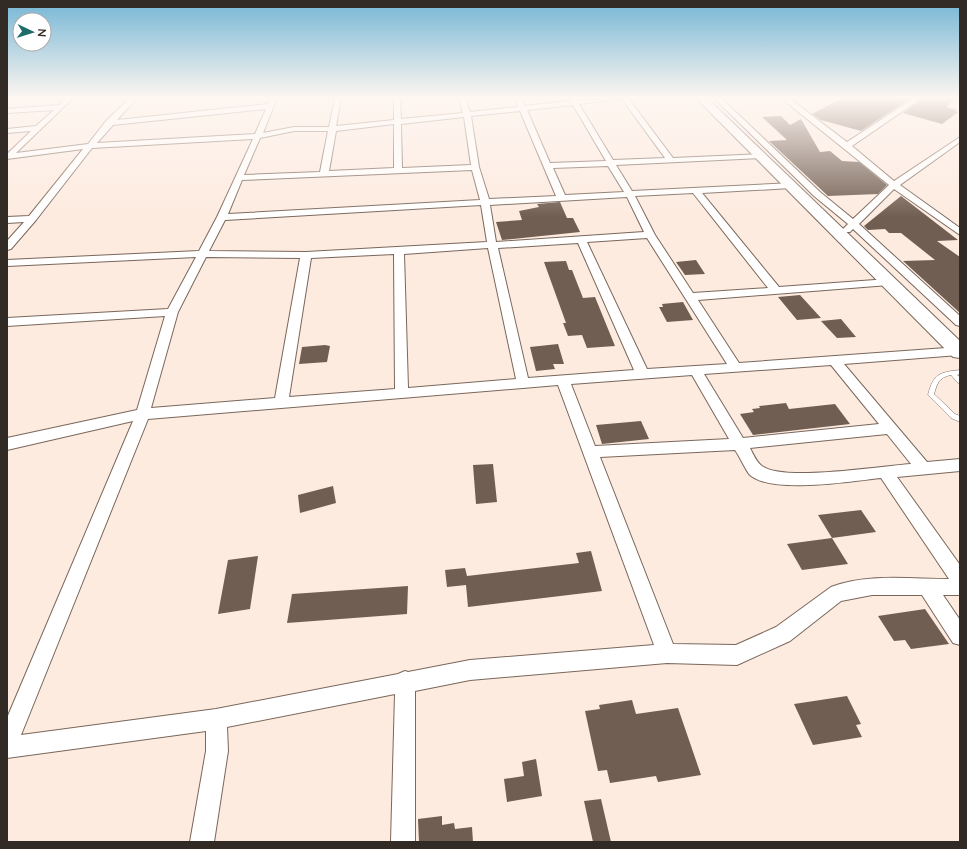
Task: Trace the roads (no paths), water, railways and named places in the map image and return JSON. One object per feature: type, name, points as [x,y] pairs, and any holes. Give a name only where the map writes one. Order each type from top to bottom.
[{"type":"highway","points":[[742,138],[960,352]]},
{"type":"street","points":[[8,157],[28,138]]},
{"type":"street","points":[[7,247],[33,218],[97,138]]},
{"type":"street","points":[[8,157],[90,146],[230,138]]},
{"type":"street","points":[[7,743],[144,414],[172,312],[204,254],[222,217],[256,138]]},
{"type":"street","points":[[324,174],[330,138]]},
{"type":"street","points":[[397,138],[398,171]]},
{"type":"street","points":[[471,138],[475,167],[484,202],[523,384]]},
{"type":"street","points":[[535,138],[561,197]]},
{"type":"street","points":[[596,138],[629,193],[650,235],[736,368]]},
{"type":"street","points":[[654,138],[671,160]]},
{"type":"street","points":[[758,138],[817,194],[954,311],[960,322]]},
{"type":"street","points":[[836,138],[894,185],[960,232]]},
{"type":"street","points":[[847,146],[860,138]]},
{"type":"street","points":[[842,236],[852,223],[894,185],[956,147],[960,139]]},
{"type":"street","points":[[547,166],[761,156]]},
{"type":"street","points":[[238,178],[475,167]]},
{"type":"street","points":[[222,217],[791,185]]},
{"type":"street","points":[[695,190],[776,291]]},
{"type":"street","points":[[7,220],[33,218]]},
{"type":"street","points":[[7,264],[204,254],[306,255],[399,251],[650,235]]},
{"type":"street","points":[[581,239],[643,375]]},
{"type":"street","points":[[399,251],[402,393]]},
{"type":"street","points":[[281,403],[306,255]]},
{"type":"street","points":[[689,296],[889,282]]},
{"type":"street","points":[[7,322],[172,312]]},
{"type":"street","points":[[7,444],[144,414],[834,360],[960,352]]},
{"type":"street","points":[[834,360],[923,468]]},
{"type":"street","points":[[696,371],[755,470],[769,477],[785,479],[820,478],[960,465]]},
{"type":"street","points":[[563,381],[667,653]]},
{"type":"street","points":[[590,452],[739,444],[890,428]]},
{"type":"street","points":[[885,472],[960,580]]},
{"type":"street","points":[[7,747],[216,719],[405,681],[470,670],[667,653],[737,655],[783,634],[837,593],[872,587],[960,587]]},
{"type":"street","points":[[927,587],[960,636]]},
{"type":"street","points":[[403,842],[405,681]]},
{"type":"street","points":[[202,842],[217,751],[216,719]]},
{"type":"lane","points":[[960,372],[938,377],[934,382],[931,395],[953,416],[960,419]]},
{"type":"lane","points":[[952,373],[960,381]]}]
